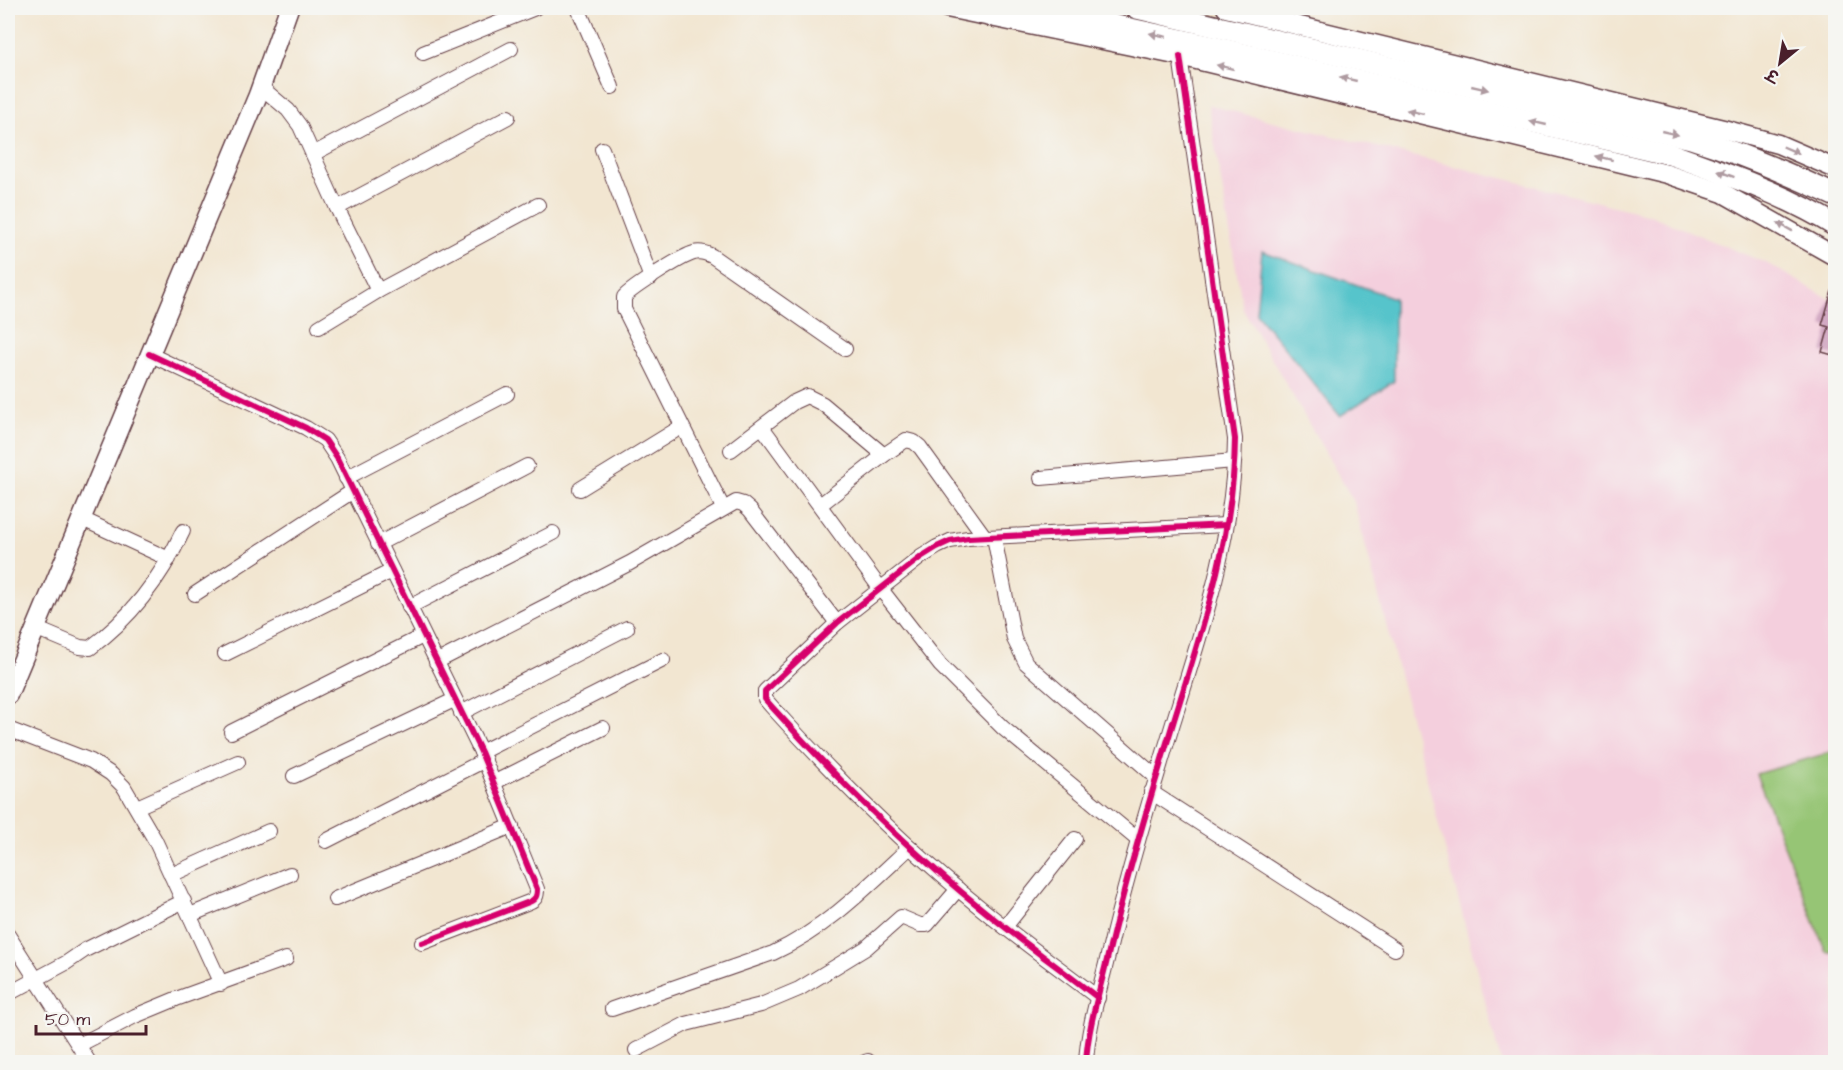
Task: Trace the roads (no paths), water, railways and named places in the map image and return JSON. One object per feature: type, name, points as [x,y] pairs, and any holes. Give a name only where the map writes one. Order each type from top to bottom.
[{"type":"main road","points":[[8,695],[261,87],[289,8]]},
{"type":"main road","points":[[947,8],[1180,57],[1667,174],[1723,193],[1836,257]]},
{"type":"main road","points":[[1033,8],[1209,46],[1670,154],[1741,179],[1789,200],[1836,226]]},
{"type":"main road","points":[[1137,8],[1691,138],[1737,152],[1788,172],[1836,196]]},
{"type":"main road","points":[[1226,8],[1723,129],[1778,144],[1836,169]]},
{"type":"street","points":[[423,53],[535,8]]},
{"type":"street","points":[[578,8],[612,87]]},
{"type":"street","points":[[313,154],[511,49]]},
{"type":"street","points":[[1086,1062],[1098,998],[1138,840],[1207,614],[1226,525],[1234,461],[1232,418],[1180,57]]},
{"type":"street","points":[[261,87],[294,117],[300,126],[378,291]]},
{"type":"street","points":[[337,208],[508,117]]},
{"type":"street","points":[[602,149],[651,278]]},
{"type":"street","points":[[319,327],[378,291],[538,205]]},
{"type":"street","points":[[723,508],[681,427],[623,303],[624,297],[628,292],[689,255],[703,252],[845,349]]},
{"type":"street","points":[[149,354],[317,434],[332,449],[483,756],[537,889],[534,900],[422,943]]},
{"type":"street","points":[[346,478],[507,394]]},
{"type":"street","points":[[731,450],[794,402],[807,396],[823,404],[884,455]]},
{"type":"street","points":[[580,489],[681,427]]},
{"type":"street","points":[[762,427],[880,588],[940,665],[1003,728],[1138,840]]},
{"type":"street","points":[[820,505],[899,443],[906,440],[914,442],[989,537],[1014,639],[1026,663],[1156,777]]},
{"type":"street","points":[[1041,478],[1234,461]]},
{"type":"street","points":[[378,544],[527,466]]},
{"type":"street","points":[[195,594],[353,491]]},
{"type":"street","points":[[436,662],[630,563],[736,502],[750,510],[837,623]]},
{"type":"street","points":[[80,518],[169,559]]},
{"type":"street","points":[[1098,998],[1005,927],[910,847],[840,782],[765,699],[765,691],[837,623],[880,588],[937,547],[950,541],[1226,525]]},
{"type":"street","points":[[35,628],[80,647],[90,648],[135,605],[156,581],[183,531]]},
{"type":"street","points":[[410,607],[553,533]]},
{"type":"street","points":[[225,654],[392,571]]},
{"type":"street","points":[[461,713],[627,628]]},
{"type":"street","points":[[231,732],[423,636]]},
{"type":"street","points":[[326,841],[663,660]]},
{"type":"street","points":[[294,776],[454,700]]},
{"type":"street","points":[[495,782],[603,728]]},
{"type":"street","points":[[8,729],[91,761],[111,774],[124,787],[171,875],[220,984]]},
{"type":"street","points":[[136,807],[238,762]]},
{"type":"street","points":[[1151,792],[1395,949]]},
{"type":"street","points":[[335,899],[512,826]]},
{"type":"street","points":[[171,875],[269,831]]},
{"type":"street","points":[[1005,927],[1075,839]]},
{"type":"street","points":[[612,1009],[791,945],[850,904],[910,847]]},
{"type":"street","points":[[190,915],[290,874]]},
{"type":"street","points":[[636,1050],[686,1024],[750,1008],[799,989],[866,948],[901,917],[920,925],[927,925],[958,889]]},
{"type":"street","points":[[8,994],[84,951],[184,902]]},
{"type":"street","points":[[8,935],[89,1062]]},
{"type":"street","points":[[79,1045],[135,1016],[286,959]]},
{"type":"water","points":[[1262,251],[1394,298],[1394,381],[1340,416],[1256,313]]}]
